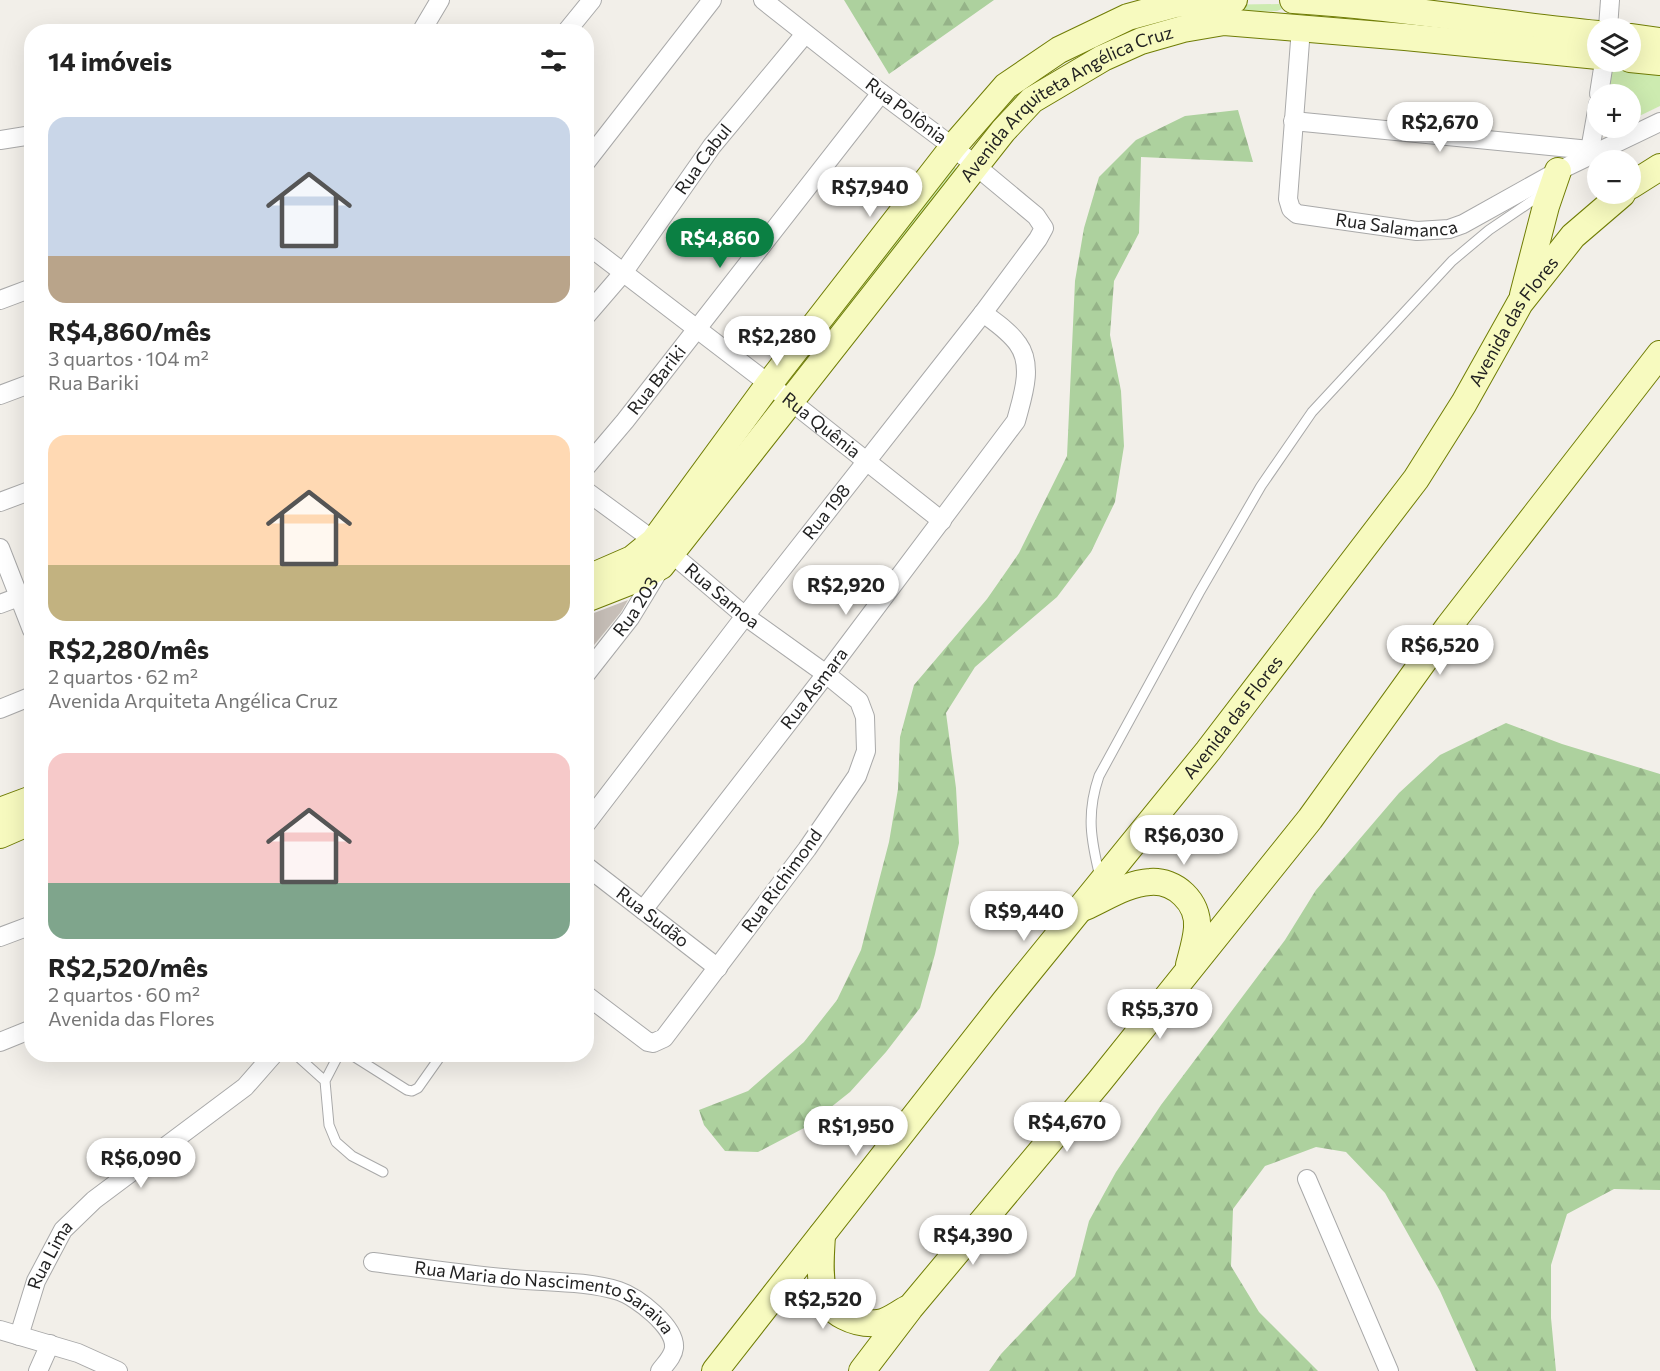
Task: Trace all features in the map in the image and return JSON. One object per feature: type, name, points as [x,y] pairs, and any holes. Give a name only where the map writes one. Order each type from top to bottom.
[{"type":"main road","name":"Avenida Arquiteta Angélica Cruz","points":[[594,576],[632,559],[663,554],[769,384],[953,147],[1006,86],[1059,50],[1128,16],[1176,4],[1234,0]]},
{"type":"main road","points":[[1293,0],[1360,2],[1587,33]]},
{"type":"main road","name":"Avenida Arquiteta Angélica Cruz","points":[[594,596],[637,579],[663,554],[791,402],[1003,131],[1032,100],[1103,58],[1141,40],[1183,29],[1224,22],[1587,55]]},
{"type":"main road","points":[[1641,38],[1660,41]]},
{"type":"main road","points":[[1641,60],[1660,62]]},
{"type":"main road","points":[[1641,179],[1660,167]]},
{"type":"main road","points":[[1520,303],[1555,179]]},
{"type":"main road","name":"Avenida das Flores","points":[[715,1371],[1005,1001],[1208,751],[1416,479],[1464,403],[1520,303],[1573,236],[1610,204]]},
{"type":"main road","points":[[862,1371],[910,1308],[1099,1082],[1310,819],[1449,626],[1660,354]]},
{"type":"main road","points":[[0,811],[24,802]]},
{"type":"main road","points":[[0,835],[24,824]]},
{"type":"main road","points":[[1078,911],[1125,888],[1149,882],[1170,884],[1182,892],[1193,911],[1197,926],[1188,971]]},
{"type":"main road","points":[[822,1235],[820,1270],[823,1294],[838,1314],[856,1322],[880,1323],[910,1308]]},
{"type":"street","points":[[426,24],[440,0]]},
{"type":"street","points":[[572,24],[592,0]]},
{"type":"street","points":[[594,152],[712,0]]},
{"type":"street","name":"Rua Polônia","points":[[763,0],[880,93],[953,147],[1036,216],[1044,228]]},
{"type":"street","points":[[1609,18],[1610,0]]},
{"type":"street","name":"Rua Salamanca","points":[[1301,28],[1288,199],[1291,209],[1297,214],[1417,231],[1449,229],[1555,179],[1587,156]]},
{"type":"street","name":"Rua Cabul","points":[[594,307],[623,273],[712,146],[805,34]]},
{"type":"street","name":"Rua Bariki","points":[[594,457],[880,93]]},
{"type":"street","points":[[1293,121],[1587,151]]},
{"type":"street","name":"Rua Salamanca","points":[[1597,150],[1660,122]]},
{"type":"street","points":[[0,140],[24,136]]},
{"type":"street","name":"Rua 198","points":[[594,814],[745,616],[983,313],[1044,228]]},
{"type":"street","name":"Rua Quênia","points":[[594,250],[867,460],[942,521]]},
{"type":"street","points":[[0,300],[24,291]]},
{"type":"street","name":"Rua Asmara","points":[[643,910],[826,674],[1016,421],[1024,393],[1026,366],[1020,346],[983,313]]},
{"type":"street","points":[[0,395],[24,386]]},
{"type":"street","points":[[0,502],[24,493]]},
{"type":"street","name":"Rua Samoa","points":[[594,498],[663,554],[859,701]]},
{"type":"street","points":[[0,548],[24,592]]},
{"type":"street","name":"Rua 203","points":[[594,664],[630,618],[663,554]]},
{"type":"street","points":[[0,604],[24,594]]},
{"type":"street","points":[[0,709],[24,699]]},
{"type":"street","name":"Rua Richimond","points":[[594,1001],[642,1038],[653,1043],[664,1038],[807,849],[857,776],[866,752],[867,733],[865,717],[859,701]]},
{"type":"street","name":"Rua Sudão","points":[[594,872],[717,968]]},
{"type":"street","points":[[0,937],[24,928]]},
{"type":"street","points":[[0,1042],[24,1032]]},
{"type":"street","name":"Rua Lima","points":[[19,1336],[36,1281],[63,1230],[94,1200],[245,1088],[267,1062]]},
{"type":"street","points":[[1307,1179],[1389,1371]]},
{"type":"street","name":"Rua Maria do Nascimento Saraiva","points":[[372,1262],[620,1291],[644,1306],[666,1326],[672,1337],[674,1348],[670,1359],[660,1371]]},
{"type":"street","points":[[0,1330],[78,1353],[118,1371]]},
{"type":"street","points":[[38,1371],[50,1344]]},
{"type":"lane","points":[[1102,882],[1090,829],[1092,796],[1099,776],[1199,593],[1261,486],[1312,412],[1452,261],[1555,179]]},
{"type":"lane","points":[[304,1062],[325,1081]]},
{"type":"lane","points":[[335,1062],[325,1081],[329,1125],[336,1142],[352,1156],[383,1172]]},
{"type":"lane","points":[[363,1062],[412,1091],[418,1088],[436,1062]]},
{"type":"green space","points":[[844,0],[994,0],[889,74]]},
{"type":"green space","points":[[1279,4],[1282,9],[1277,11],[1215,13],[1140,28],[1109,41],[1070,60],[1041,78],[1001,112],[978,138],[969,144],[990,113],[1086,42],[1213,5]]},
{"type":"green space","points":[[1641,69],[1660,71],[1660,106],[1641,115],[1641,84],[1605,84],[1607,72],[1641,72]]},
{"type":"green space","points":[[1238,110],[1253,162],[1141,157],[1139,233],[1114,281],[1110,335],[1121,391],[1124,446],[1115,502],[1091,552],[1057,597],[975,667],[946,713],[956,788],[959,843],[935,954],[920,1008],[886,1052],[850,1092],[806,1127],[758,1152],[725,1151],[704,1125],[699,1110],[748,1091],[804,1042],[837,1000],[861,950],[889,842],[898,789],[900,737],[914,685],[987,599],[1019,553],[1067,456],[1075,281],[1084,228],[1099,177],[1136,140],[1185,116]]},
{"type":"green space","points":[[954,167],[959,170],[680,528],[672,527]]},
{"type":"green space","points":[[1506,723],[1562,744],[1660,774],[1660,1190],[1614,1189],[1567,1214],[1551,1265],[1551,1318],[1556,1371],[1476,1371],[1440,1291],[1385,1193],[1346,1152],[1316,1147],[1265,1166],[1233,1209],[1231,1266],[1259,1312],[1318,1371],[989,1371],[1001,1354],[1075,1276],[1089,1221],[1116,1172],[1161,1105],[1285,940],[1316,890],[1399,793],[1440,755]]},
{"type":"building","points":[[628,600],[594,645],[594,613]]}]
